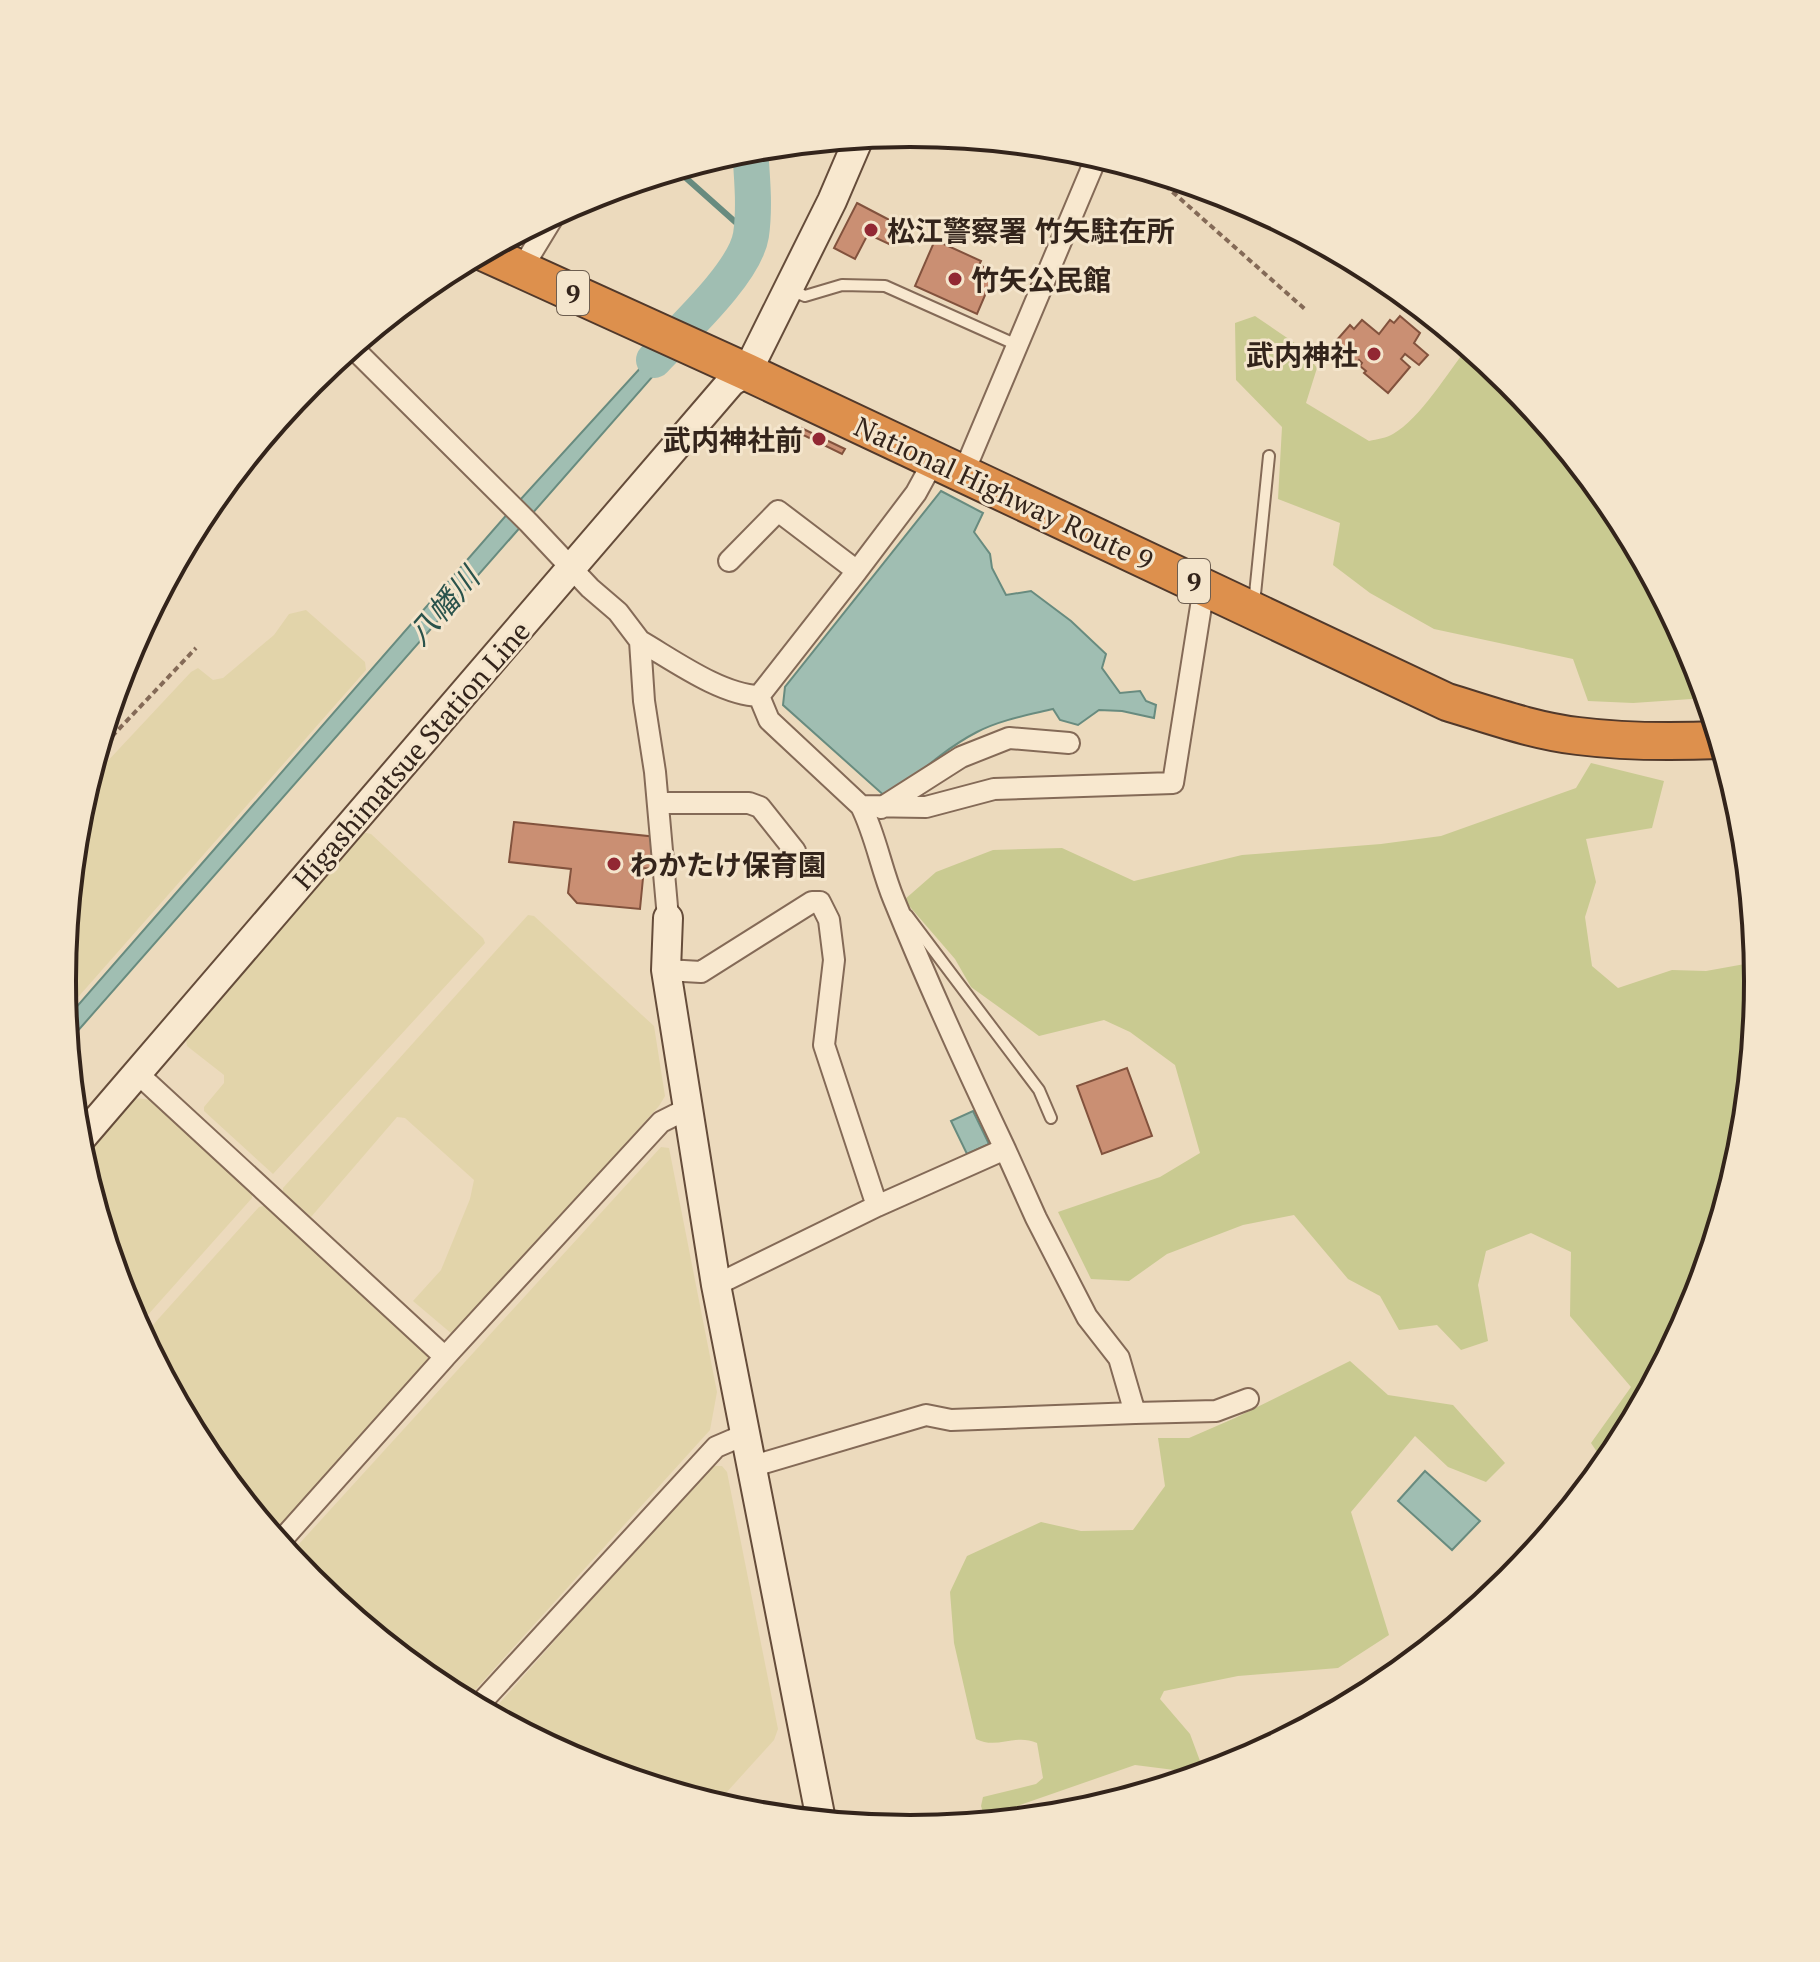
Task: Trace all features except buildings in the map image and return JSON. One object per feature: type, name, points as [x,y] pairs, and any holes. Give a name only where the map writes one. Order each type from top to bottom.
[{"type":"highway","name":"National Highway Route 9","points":[[495,258],[747,372],[1447,702],[1505,720],[1575,736],[1660,743],[1708,741]]},
{"type":"main road","points":[[747,372],[854,149]]},
{"type":"main road","name":"Higashimatsue Station Line","points":[[89,1129],[731,382],[747,372]]},
{"type":"main road","points":[[668,918],[666,970],[716,1285],[819,1810]]},
{"type":"street","points":[[759,696],[916,493],[948,467],[1017,345],[1092,167]]},
{"type":"street","points":[[521,270],[544,231]]},
{"type":"street","points":[[360,354],[590,588],[618,612],[640,641],[743,696],[759,696]]},
{"type":"street","points":[[729,561],[778,511],[857,571]]},
{"type":"street","points":[[759,696],[769,720],[871,807],[926,807],[994,789],[1173,783],[1201,606],[1208,588]]},
{"type":"street","points":[[640,641],[668,918]]},
{"type":"street","points":[[1069,743],[1009,738],[961,757],[871,807],[868,819],[892,896],[945,1022],[1036,1218],[1087,1317],[1119,1358],[1135,1413]]},
{"type":"street","points":[[658,803],[755,805],[795,851]]},
{"type":"street","points":[[666,970],[701,972],[812,902],[820,902],[829,920],[834,960],[824,1045],[877,1206]]},
{"type":"street","points":[[137,1073],[445,1357]]},
{"type":"street","points":[[286,1535],[661,1122],[687,1109]]},
{"type":"street","points":[[716,1285],[877,1206],[1005,1149]]},
{"type":"street","points":[[750,1467],[926,1415],[951,1420],[1216,1411],[1248,1399]]},
{"type":"street","points":[[485,1698],[716,1447],[744,1435]]},
{"type":"lane","points":[[788,290],[805,296],[842,285],[885,286],[1017,345]]},
{"type":"lane","points":[[1254,610],[1269,456]]},
{"type":"lane","points":[[892,896],[1031,1079],[1051,1118]]},
{"type":"path","points":[[1168,188],[1307,311]]},
{"type":"path","points":[[113,735],[196,648]]},
{"type":"shaded area","points":[[306,610],[365,662],[366,670],[77,999],[83,872],[104,765],[191,672],[198,668],[213,680],[223,678],[274,635],[289,614]]},
{"type":"shaded area","points":[[361,832],[371,834],[485,943],[273,1174],[204,1111],[224,1083],[224,1075],[187,1046],[186,1039]]},
{"type":"shaded area","points":[[528,915],[534,916],[654,1026],[665,1096],[457,1333],[452,1334],[413,1301],[441,1270],[470,1199],[474,1180],[405,1118],[397,1117],[311,1217],[283,1195],[283,1188]]},
{"type":"shaded area","points":[[134,1098],[153,1100],[252,1190],[252,1198],[147,1316],[120,1249],[92,1145]]},
{"type":"shaded area","points":[[661,1147],[669,1148],[717,1392],[710,1430],[474,1691],[402,1643],[360,1608],[297,1546]]},
{"type":"shaded area","points":[[272,1204],[427,1348],[428,1367],[282,1530],[248,1489],[217,1444],[188,1398],[151,1327],[259,1207]]},
{"type":"shaded area","points":[[713,1466],[722,1466],[727,1472],[778,1729],[774,1740],[725,1794],[642,1771],[591,1752],[498,1705],[703,1473]]},
{"type":"green space","points":[[1255,316],[1302,348],[1317,368],[1306,403],[1369,441],[1391,435],[1413,418],[1462,356],[1537,431],[1572,473],[1603,518],[1658,612],[1695,699],[1633,703],[1588,701],[1573,659],[1434,629],[1370,593],[1333,565],[1340,523],[1278,499],[1282,427],[1236,380],[1235,323]]},
{"type":"green space","points":[[1591,763],[1664,781],[1652,828],[1586,839],[1596,882],[1585,917],[1592,966],[1618,988],[1672,970],[1706,971],[1743,964],[1744,981],[1737,1090],[1716,1197],[1700,1249],[1658,1350],[1597,1452],[1591,1443],[1631,1387],[1570,1316],[1571,1252],[1531,1233],[1486,1251],[1478,1285],[1488,1341],[1461,1350],[1437,1325],[1399,1330],[1380,1296],[1348,1279],[1294,1215],[1243,1225],[1167,1254],[1129,1281],[1091,1279],[1058,1212],[1160,1177],[1200,1153],[1175,1065],[1130,1032],[1104,1020],[1039,1036],[971,987],[955,959],[904,900],[936,872],[993,850],[1062,848],[1134,881],[1242,855],[1441,836],[1576,788]]},
{"type":"green space","points":[[1350,1361],[1388,1395],[1453,1405],[1505,1463],[1486,1482],[1448,1467],[1415,1436],[1351,1512],[1389,1635],[1338,1668],[1238,1676],[1164,1691],[1160,1699],[1190,1734],[1201,1763],[1179,1771],[1135,1765],[1018,1808],[983,1811],[983,1797],[1036,1784],[1043,1778],[1037,1743],[1021,1740],[991,1743],[976,1739],[954,1643],[950,1592],[967,1556],[1041,1522],[1081,1531],[1133,1530],[1165,1486],[1158,1438],[1189,1438]]},
{"type":"water","points":[[654,353],[668,359],[78,1031],[77,1006],[510,511]]},
{"type":"water","points":[[941,491],[983,513],[974,532],[990,554],[992,568],[1006,595],[1031,591],[1071,621],[1106,654],[1102,668],[1120,693],[1140,691],[1146,701],[1156,705],[1154,718],[1099,710],[1078,725],[1060,720],[1053,709],[1005,721],[953,746],[888,799],[783,705],[785,687]]},
{"type":"water","points":[[973,1111],[989,1144],[967,1154],[951,1121]]},
{"type":"water","points":[[1425,1471],[1480,1521],[1452,1550],[1398,1501]]},
{"type":"waterway","name":"八幡川","points":[[654,360],[725,284],[746,250],[753,214],[751,162]]},
{"type":"waterway","points":[[686,178],[751,236]]},
{"type":"place","name":"松江警察署 竹矢駐在所","points":[[871,230]]},
{"type":"place","name":"竹矢公民館","points":[[955,279]]},
{"type":"place","name":"武内神社","points":[[1374,354]]},
{"type":"place","name":"武内神社前","points":[[819,439]]},
{"type":"place","name":"わかたけ保育園","points":[[614,864]]}]
